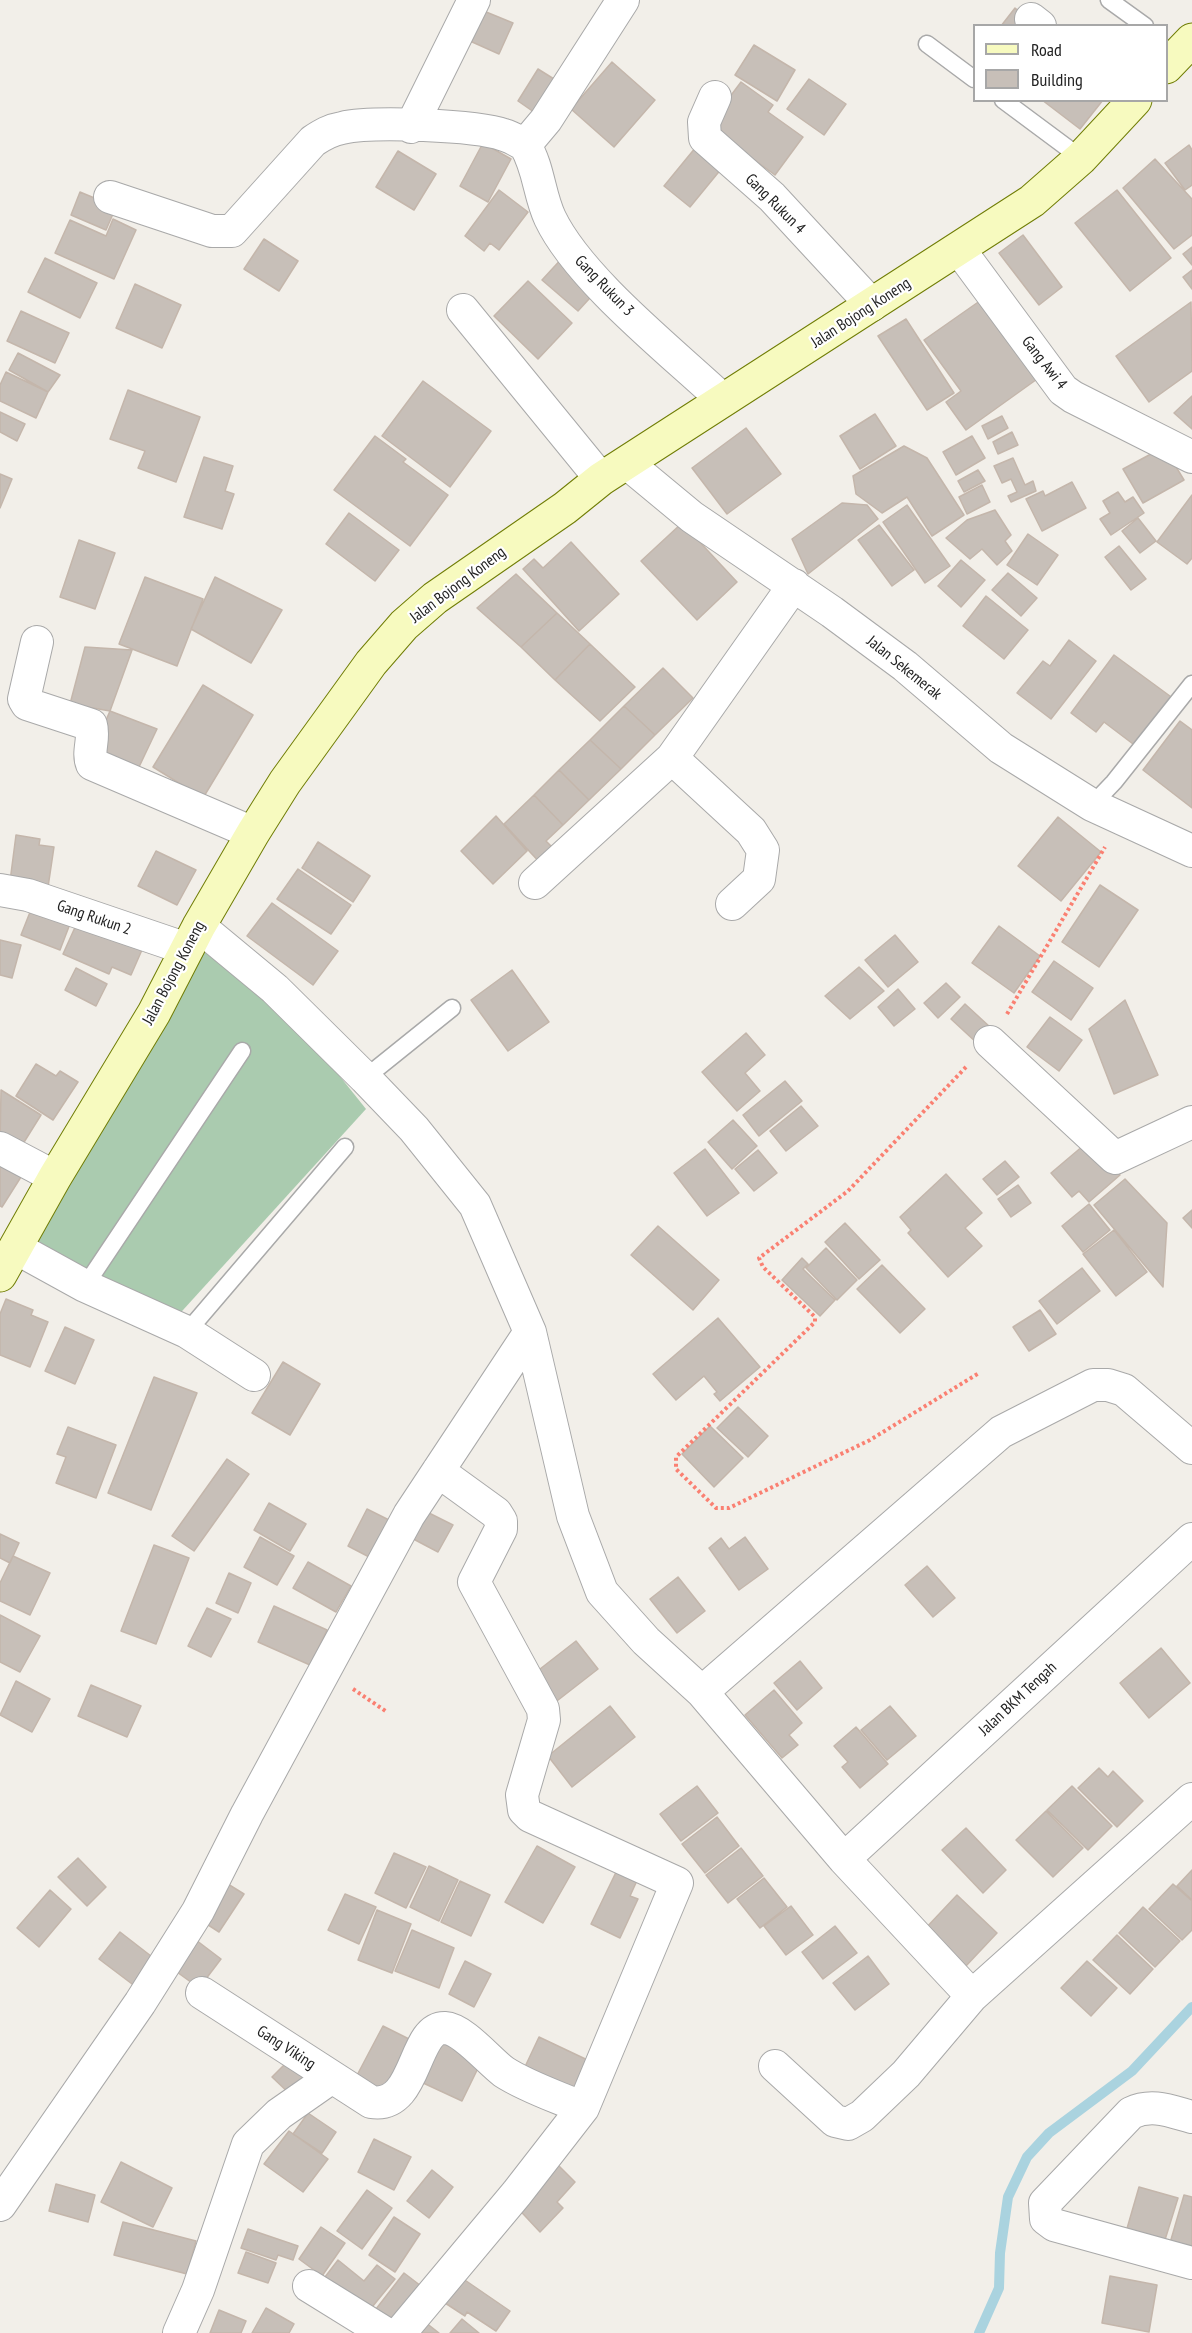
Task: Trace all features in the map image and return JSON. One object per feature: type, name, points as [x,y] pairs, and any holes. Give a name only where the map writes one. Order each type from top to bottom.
[{"type":"street","points":[[411,127],[474,0]]},
{"type":"street","points":[[110,197],[212,231],[232,231],[313,141],[324,133],[360,126],[487,130],[505,135],[525,145],[546,120],[623,0]]},
{"type":"street","name":"Gang Rukun 4","points":[[715,97],[704,122],[705,138],[772,198],[872,305]]},
{"type":"street","name":"Jalan Bojong Koneng","points":[[8,1262],[55,1177],[154,1013],[193,937],[253,833],[329,720],[371,663],[404,625],[435,598],[565,508],[614,471],[1032,201],[1082,158],[1133,102]]},
{"type":"street","name":"Gang Rukun 3","points":[[525,145],[534,160],[550,218],[572,252],[614,298],[723,400]]},
{"type":"street","name":"Gang Awi 4","points":[[959,249],[1063,390],[1192,456]]},
{"type":"street","name":"Jalan Sekemerak","points":[[463,310],[614,471],[692,517],[794,585],[905,666],[1001,748],[1092,805],[1192,851]]},
{"type":"street","points":[[535,883],[672,758],[741,656],[794,585]]},
{"type":"street","points":[[38,642],[25,702],[91,725],[93,732],[90,760],[92,764],[253,833]]},
{"type":"street","points":[[672,758],[751,831],[763,850],[759,879],[732,904]]},
{"type":"street","name":"Gang Rukun 2","points":[[0,890],[193,937]]},
{"type":"street","points":[[193,937],[275,989],[414,1129],[475,1205],[530,1332],[573,1516],[602,1592],[646,1641],[702,1692],[844,1859],[972,1996]]},
{"type":"street","points":[[990,1042],[1115,1158],[1192,1122]]},
{"type":"street","points":[[0,1148],[55,1177]]},
{"type":"street","points":[[8,1262],[85,1286],[187,1332],[254,1375]]},
{"type":"street","points":[[0,2205],[140,2003],[198,1911],[247,1814],[409,1515],[530,1332]]},
{"type":"street","points":[[702,1692],[1001,1432],[1093,1385],[1108,1385],[1124,1390],[1192,1448]]},
{"type":"street","points":[[400,2333],[517,2193],[584,2108],[677,1883],[530,1816],[524,1810],[522,1795],[544,1720],[543,1709],[474,1582],[501,1529],[501,1521],[496,1513],[438,1471]]},
{"type":"street","name":"Jalan BKM Tengah","points":[[844,1859],[1192,1539]]},
{"type":"street","points":[[775,2066],[835,2121],[849,2124],[861,2116],[906,2074],[972,1996],[1192,1799]]},
{"type":"street","name":"Gang Viking","points":[[202,1994],[371,2102],[384,2104],[396,2097],[432,2033],[444,2028],[458,2032],[505,2073],[584,2108]]},
{"type":"street","points":[[179,2333],[198,2290],[248,2144],[279,2114],[332,2077]]},
{"type":"street","points":[[1192,2117],[1153,2107],[1142,2108],[1122,2120],[1045,2203],[1046,2219],[1054,2225],[1192,2263]]},
{"type":"street","points":[[309,2286],[385,2333]]},
{"type":"lane","points":[[1109,0],[1142,24]]},
{"type":"lane","points":[[927,44],[973,78]]},
{"type":"lane","points":[[1006,102],[1082,158]]},
{"type":"lane","points":[[1092,805],[1114,782],[1192,684]]},
{"type":"lane","points":[[365,1078],[452,1008]]},
{"type":"lane","points":[[85,1286],[242,1052]]},
{"type":"lane","points":[[187,1332],[345,1147]]},
{"type":"path","points":[[848,1191],[759,1258],[763,1267],[815,1317],[815,1322],[676,1457],[675,1469],[716,1508],[729,1508],[870,1440],[979,1373]]},
{"type":"green space","points":[[210,914],[366,1109],[173,1321],[28,1248]]},
{"type":"building","points":[[474,7],[513,23],[499,54],[461,37]]},
{"type":"building","points":[[1015,8],[1035,24],[1003,24]]},
{"type":"building","points":[[754,45],[795,70],[777,101],[735,75]]},
{"type":"building","points":[[612,62],[655,100],[614,147],[571,109]]},
{"type":"building","points":[[538,69],[562,84],[541,117],[518,101]]},
{"type":"building","points":[[809,79],[846,104],[824,135],[787,109]]},
{"type":"building","points":[[741,82],[773,105],[768,112],[803,137],[775,175],[708,126]]},
{"type":"building","points":[[1045,102],[1101,102],[1080,129]]},
{"type":"building","points":[[483,143],[511,159],[488,202],[460,186]]},
{"type":"building","points":[[1189,145],[1192,150],[1192,185],[1185,190],[1165,163]]},
{"type":"building","points":[[696,147],[722,168],[690,207],[664,186]]},
{"type":"building","points":[[398,151],[436,174],[414,210],[376,187]]},
{"type":"building","points":[[1155,159],[1192,199],[1192,235],[1174,249],[1123,188]]},
{"type":"building","points":[[499,190],[528,212],[499,250],[490,243],[484,251],[465,236]]},
{"type":"building","points":[[1117,190],[1171,258],[1130,291],[1075,223]]},
{"type":"building","points":[[80,192],[116,207],[106,230],[71,215]]},
{"type":"building","points":[[113,219],[136,230],[114,279],[55,253],[70,220],[106,236]]},
{"type":"building","points":[[1023,235],[1062,287],[1039,305],[999,253]]},
{"type":"building","points":[[264,239],[298,261],[279,291],[244,269]]},
{"type":"building","points":[[1192,247],[1192,265],[1183,254]]},
{"type":"building","points":[[565,255],[600,287],[578,311],[542,280]]},
{"type":"building","points":[[45,258],[97,283],[80,318],[28,292]]},
{"type":"building","points":[[1192,270],[1192,289],[1183,277]]},
{"type":"building","points":[[528,281],[572,323],[538,359],[494,316]]},
{"type":"building","points":[[135,284],[181,305],[162,348],[116,328]]},
{"type":"building","points":[[984,298],[1040,377],[966,430],[946,402],[961,391],[924,340]]},
{"type":"building","points":[[1191,302],[1192,371],[1149,402],[1116,356]]},
{"type":"building","points":[[21,311],[69,333],[55,363],[7,341]]},
{"type":"building","points":[[906,319],[954,393],[927,410],[878,336]]},
{"type":"building","points":[[18,353],[60,375],[48,392],[9,370]]},
{"type":"building","points":[[6,372],[48,392],[36,418],[0,401],[0,385]]},
{"type":"building","points":[[423,381],[491,431],[450,487],[382,436]]},
{"type":"building","points":[[128,390],[200,417],[176,482],[138,468],[145,451],[110,439]]},
{"type":"building","points":[[1192,396],[1192,429],[1174,413]]},
{"type":"building","points":[[0,412],[25,424],[17,441],[0,432]]},
{"type":"building","points":[[875,414],[896,446],[860,469],[840,436]]},
{"type":"building","points":[[1002,416],[1008,428],[988,439],[982,426]]},
{"type":"building","points":[[746,428],[781,474],[727,514],[692,468]]},
{"type":"building","points":[[1012,432],[1018,445],[998,454],[993,442]]},
{"type":"building","points":[[375,436],[406,459],[403,462],[448,495],[410,546],[334,490]]},
{"type":"building","points":[[972,436],[985,458],[956,475],[943,452]]},
{"type":"building","points":[[904,446],[927,458],[964,515],[932,536],[907,497],[882,513],[856,494],[853,476]]},
{"type":"building","points":[[1164,447],[1184,480],[1143,503],[1123,469]]},
{"type":"building","points":[[204,457],[233,466],[225,491],[234,494],[222,529],[184,517]]},
{"type":"building","points":[[1013,458],[1025,485],[1033,481],[1036,491],[1011,502],[1008,496],[1017,492],[1011,479],[1002,483],[994,466]]},
{"type":"building","points":[[978,470],[985,481],[964,492],[958,481]]},
{"type":"building","points":[[0,474],[12,479],[0,508]]},
{"type":"building","points":[[1072,482],[1086,508],[1042,531],[1026,499],[1043,491],[1045,496]]},
{"type":"building","points":[[982,485],[990,502],[967,514],[959,497]]},
{"type":"building","points":[[1118,492],[1125,502],[1133,497],[1144,513],[1111,535],[1100,519],[1110,513],[1103,501]]},
{"type":"building","points":[[1192,495],[1192,558],[1187,564],[1157,542]]},
{"type":"building","points":[[842,503],[867,505],[878,519],[808,574],[792,539]]},
{"type":"building","points":[[907,505],[950,566],[925,583],[883,522]]},
{"type":"building","points":[[995,510],[1011,535],[1005,541],[1012,551],[997,565],[982,549],[970,559],[946,538],[967,520]]},
{"type":"building","points":[[349,513],[399,550],[375,581],[326,544]]},
{"type":"building","points":[[1138,518],[1156,541],[1140,553],[1122,531]]},
{"type":"building","points":[[682,523],[737,582],[697,620],[641,561]]},
{"type":"building","points":[[879,525],[914,570],[892,586],[858,540]]},
{"type":"building","points":[[1028,534],[1058,555],[1037,585],[1007,565]]},
{"type":"building","points":[[79,540],[115,553],[95,609],[60,597]]},
{"type":"building","points":[[571,542],[619,594],[579,631],[523,569],[534,559],[543,568]]},
{"type":"building","points":[[1119,546],[1146,579],[1131,590],[1105,557]]},
{"type":"building","points":[[961,560],[985,580],[961,607],[938,586]]},
{"type":"building","points":[[1008,573],[1037,598],[1021,616],[992,590]]},
{"type":"building","points":[[516,574],[557,613],[521,647],[477,608]]},
{"type":"building","points":[[145,577],[203,599],[177,666],[119,644]]},
{"type":"building","points":[[215,577],[282,610],[251,663],[191,629]]},
{"type":"building","points":[[986,596],[1028,630],[1004,659],[963,626]]},
{"type":"building","points":[[557,613],[590,644],[555,680],[521,647]]},
{"type":"building","points":[[1069,640],[1096,661],[1051,719],[1017,693],[1043,661],[1050,666]]},
{"type":"building","points":[[590,644],[635,687],[600,721],[555,680]]},
{"type":"building","points":[[85,647],[132,650],[110,711],[70,704]]},
{"type":"building","points":[[1114,655],[1174,699],[1137,747],[1104,722],[1096,732],[1071,713]]},
{"type":"building","points":[[663,668],[693,698],[655,735],[624,706]]},
{"type":"building","points":[[203,685],[253,715],[203,798],[153,767]]},
{"type":"building","points":[[624,706],[655,735],[621,769],[590,740]]},
{"type":"building","points":[[110,711],[157,729],[139,767],[91,754]]},
{"type":"building","points":[[1180,721],[1192,730],[1192,808],[1143,770]]},
{"type":"building","points":[[590,740],[621,769],[589,800],[559,770]]},
{"type":"building","points":[[559,770],[589,800],[563,825],[534,795]]},
{"type":"building","points":[[534,795],[563,825],[546,841],[557,852],[543,866],[504,824]]},
{"type":"building","points":[[496,816],[527,851],[493,884],[461,851]]},
{"type":"building","points":[[1058,817],[1101,852],[1061,901],[1018,866]]},
{"type":"building","points":[[16,835],[40,839],[39,845],[54,847],[47,894],[9,889]]},
{"type":"building","points":[[318,842],[370,876],[353,902],[302,868]]},
{"type":"building","points":[[156,851],[196,870],[177,905],[138,886]]},
{"type":"building","points":[[298,869],[351,905],[331,934],[277,899]]},
{"type":"building","points":[[1100,885],[1138,910],[1099,967],[1062,942]]},
{"type":"building","points":[[34,902],[73,916],[60,950],[21,935]]},
{"type":"building","points":[[272,903],[338,951],[313,985],[247,936]]},
{"type":"building","points":[[81,914],[145,943],[131,975],[112,967],[109,974],[63,954]]},
{"type":"building","points":[[999,926],[1040,956],[1014,993],[972,963]]},
{"type":"building","points":[[895,935],[918,962],[888,987],[865,960]]},
{"type":"building","points":[[0,940],[21,945],[12,978],[0,975]]},
{"type":"building","points":[[1054,961],[1093,988],[1071,1020],[1032,992]]},
{"type":"building","points":[[859,967],[884,991],[850,1019],[825,996]]},
{"type":"building","points":[[76,968],[107,984],[96,1006],[65,990]]},
{"type":"building","points":[[512,970],[549,1022],[508,1051],[471,1000]]},
{"type":"building","points":[[946,983],[960,997],[938,1018],[924,1003]]},
{"type":"building","points":[[898,989],[915,1009],[894,1026],[878,1007]]},
{"type":"building","points":[[1125,1000],[1158,1075],[1114,1094],[1089,1029]]},
{"type":"building","points":[[965,1004],[990,1027],[978,1044],[951,1019]]},
{"type":"building","points":[[1050,1017],[1082,1040],[1059,1071],[1027,1047]]},
{"type":"building","points":[[746,1033],[765,1055],[745,1073],[760,1091],[737,1111],[702,1072]]},
{"type":"building","points":[[36,1064],[56,1076],[60,1071],[78,1082],[53,1120],[16,1096]]},
{"type":"building","points":[[785,1081],[802,1101],[759,1136],[743,1115]]},
{"type":"building","points":[[1,1090],[41,1115],[16,1155],[0,1145]]},
{"type":"building","points":[[801,1106],[818,1126],[786,1151],[770,1131]]},
{"type":"building","points":[[733,1120],[757,1146],[732,1169],[708,1142]]},
{"type":"building","points":[[1090,1140],[1120,1175],[1089,1202],[1079,1191],[1072,1197],[1051,1173]]},
{"type":"building","points":[[705,1149],[739,1193],[707,1216],[674,1173]]},
{"type":"building","points":[[758,1150],[777,1173],[754,1191],[735,1169]]},
{"type":"building","points":[[0,1154],[26,1169],[2,1207],[0,1206]]},
{"type":"building","points":[[1005,1161],[1019,1177],[997,1195],[983,1179]]},
{"type":"building","points":[[946,1174],[982,1213],[965,1228],[982,1246],[948,1277],[908,1233],[911,1230],[900,1217]]},
{"type":"building","points":[[1125,1179],[1167,1223],[1163,1287],[1094,1205]]},
{"type":"building","points":[[1018,1185],[1031,1203],[1011,1217],[998,1199]]},
{"type":"building","points":[[1089,1204],[1110,1230],[1083,1252],[1062,1226]]},
{"type":"building","points":[[1192,1210],[1192,1228],[1183,1218]]},
{"type":"building","points":[[845,1223],[880,1260],[859,1279],[825,1242]]},
{"type":"building","points":[[658,1226],[719,1280],[693,1310],[631,1255]]},
{"type":"building","points":[[1114,1230],[1147,1272],[1116,1296],[1083,1254]]},
{"type":"building","points":[[826,1248],[857,1280],[837,1300],[806,1268]]},
{"type":"building","points":[[802,1258],[808,1264],[803,1269],[835,1300],[820,1316],[782,1280]]},
{"type":"building","points":[[882,1265],[925,1309],[900,1333],[857,1289]]},
{"type":"building","points":[[1082,1268],[1100,1291],[1057,1324],[1039,1301]]},
{"type":"building","points":[[6,1299],[33,1310],[31,1315],[48,1322],[30,1367],[0,1355],[0,1314]]},
{"type":"building","points":[[1040,1310],[1056,1334],[1029,1351],[1013,1327]]},
{"type":"building","points":[[718,1318],[760,1367],[720,1401],[714,1394],[717,1392],[704,1376],[676,1400],[653,1374]]},
{"type":"building","points":[[65,1327],[94,1340],[75,1384],[45,1371]]},
{"type":"building","points":[[283,1362],[320,1384],[290,1435],[252,1413]]},
{"type":"building","points":[[154,1377],[197,1393],[151,1510],[108,1493]]},
{"type":"building","points":[[738,1407],[768,1436],[748,1457],[717,1428]]},
{"type":"building","points":[[710,1426],[743,1458],[714,1487],[682,1454]]},
{"type":"building","points":[[68,1427],[116,1445],[96,1498],[56,1483],[66,1457],[57,1454]]},
{"type":"building","points":[[227,1459],[249,1474],[194,1551],[172,1536]]},
{"type":"building","points":[[269,1503],[306,1524],[290,1551],[254,1530]]},
{"type":"building","points":[[417,1507],[453,1525],[438,1552],[402,1533]]},
{"type":"building","points":[[367,1509],[393,1522],[373,1559],[348,1546]]},
{"type":"building","points":[[0,1534],[19,1543],[10,1563],[0,1558]]},
{"type":"building","points":[[260,1537],[294,1556],[277,1585],[244,1567]]},
{"type":"building","points":[[745,1537],[768,1569],[739,1590],[709,1548],[721,1538],[729,1549]]},
{"type":"building","points":[[154,1545],[189,1558],[156,1644],[121,1631]]},
{"type":"building","points":[[13,1556],[50,1573],[30,1615],[0,1601],[0,1583]]},
{"type":"building","points":[[308,1562],[351,1586],[336,1612],[293,1588]]},
{"type":"building","points":[[927,1566],[955,1598],[933,1617],[905,1585]]},
{"type":"building","points":[[229,1573],[251,1583],[238,1613],[216,1603]]},
{"type":"building","points":[[678,1577],[705,1611],[677,1633],[650,1599]]},
{"type":"building","points":[[274,1606],[327,1630],[310,1665],[258,1642]]},
{"type":"building","points":[[207,1608],[231,1619],[211,1657],[188,1646]]},
{"type":"building","points":[[0,1615],[40,1636],[20,1672],[0,1662]]},
{"type":"building","points":[[576,1641],[598,1669],[553,1704],[531,1676]]},
{"type":"building","points":[[1161,1648],[1190,1683],[1149,1718],[1120,1683]]},
{"type":"building","points":[[800,1661],[822,1688],[797,1710],[774,1683]]},
{"type":"building","points":[[16,1681],[50,1699],[32,1732],[0,1715]]},
{"type":"building","points":[[91,1685],[141,1706],[127,1737],[78,1716]]},
{"type":"building","points":[[774,1690],[802,1723],[789,1735],[798,1745],[782,1758],[745,1715]]},
{"type":"building","points":[[610,1706],[635,1737],[572,1787],[548,1756]]},
{"type":"building","points":[[890,1706],[916,1736],[887,1760],[861,1730]]},
{"type":"building","points":[[856,1727],[888,1764],[860,1788],[842,1767],[848,1762],[834,1746]]},
{"type":"building","points":[[1099,1768],[1108,1777],[1113,1771],[1143,1801],[1117,1827],[1078,1788]]},
{"type":"building","points":[[697,1786],[718,1813],[681,1841],[660,1814]]},
{"type":"building","points":[[1072,1786],[1112,1826],[1088,1850],[1047,1810]]},
{"type":"building","points":[[1046,1811],[1083,1848],[1053,1877],[1016,1840]]},
{"type":"building","points":[[717,1817],[739,1846],[705,1873],[682,1844]]},
{"type":"building","points":[[966,1828],[1006,1870],[983,1893],[942,1850]]},
{"type":"building","points":[[537,1846],[575,1867],[543,1923],[505,1902]]},
{"type":"building","points":[[741,1848],[763,1876],[728,1903],[706,1875]]},
{"type":"building","points":[[394,1853],[426,1867],[406,1908],[375,1893]]},
{"type":"building","points":[[78,1858],[106,1887],[87,1906],[58,1877]]},
{"type":"building","points":[[620,1864],[640,1874],[630,1896],[638,1899],[620,1938],[591,1924]]},
{"type":"building","points":[[429,1866],[458,1880],[439,1921],[410,1907]]},
{"type":"building","points":[[1192,1870],[1192,1900],[1177,1886]]},
{"type":"building","points":[[764,1878],[787,1907],[760,1928],[737,1899]]},
{"type":"building","points":[[223,1881],[244,1894],[219,1932],[199,1919]]},
{"type":"building","points":[[460,1881],[490,1895],[471,1936],[441,1922]]},
{"type":"building","points":[[1173,1884],[1192,1901],[1192,1930],[1182,1940],[1149,1909]]},
{"type":"building","points":[[50,1890],[71,1909],[39,1947],[17,1928]]},
{"type":"building","points":[[345,1894],[376,1907],[359,1944],[328,1930]]},
{"type":"building","points":[[957,1895],[997,1933],[965,1967],[924,1930]]},
{"type":"building","points":[[791,1906],[813,1935],[786,1955],[764,1926]]},
{"type":"building","points":[[1143,1907],[1180,1941],[1155,1967],[1119,1933]]},
{"type":"building","points":[[377,1910],[411,1924],[392,1973],[358,1960]]},
{"type":"building","points":[[835,1926],[857,1953],[823,1979],[802,1952]]},
{"type":"building","points":[[412,1930],[454,1948],[439,1988],[395,1971]]},
{"type":"building","points":[[120,1932],[160,1963],[140,1990],[99,1959]]},
{"type":"building","points":[[1117,1935],[1153,1969],[1130,1994],[1093,1960]]},
{"type":"building","points":[[192,1937],[221,1959],[199,1988],[170,1967]]},
{"type":"building","points":[[868,1956],[889,1984],[855,2010],[833,1983]]},
{"type":"building","points":[[465,1961],[491,1974],[474,2007],[449,1994]]},
{"type":"building","points":[[1087,1961],[1117,1988],[1091,2016],[1061,1988]]},
{"type":"building","points":[[383,2026],[417,2043],[389,2096],[355,2079]]},
{"type":"building","points":[[539,2037],[596,2064],[580,2098],[523,2071]]},
{"type":"building","points":[[440,2041],[482,2060],[462,2101],[421,2082]]},
{"type":"building","points":[[291,2058],[312,2078],[293,2097],[272,2077]]},
{"type":"building","points":[[308,2113],[336,2132],[322,2153],[293,2134]]},
{"type":"building","points":[[289,2131],[328,2159],[303,2192],[264,2164]]},
{"type":"building","points":[[374,2139],[411,2157],[394,2190],[358,2172]]},
{"type":"building","points":[[553,2160],[575,2182],[557,2202],[563,2208],[540,2232],[512,2202]]},
{"type":"building","points":[[121,2162],[172,2188],[153,2227],[101,2202]]},
{"type":"building","points":[[432,2170],[453,2187],[429,2218],[407,2201]]},
{"type":"building","points":[[56,2184],[95,2195],[88,2222],[49,2211]]},
{"type":"building","points":[[1139,2187],[1178,2198],[1164,2243],[1126,2232]]},
{"type":"building","points":[[367,2190],[392,2208],[362,2249],[337,2231]]},
{"type":"building","points":[[1184,2195],[1192,2197],[1192,2250],[1170,2243]]},
{"type":"building","points":[[394,2217],[420,2234],[395,2272],[369,2255]]},
{"type":"building","points":[[123,2222],[196,2241],[187,2274],[114,2255]]},
{"type":"building","points":[[321,2227],[345,2243],[322,2276],[299,2259]]},
{"type":"building","points":[[248,2229],[298,2246],[293,2260],[278,2255],[276,2260],[241,2248]]},
{"type":"building","points":[[246,2252],[276,2263],[268,2283],[238,2273]]},
{"type":"building","points":[[338,2260],[364,2281],[377,2265],[395,2279],[368,2312],[325,2277]]},
{"type":"building","points":[[404,2273],[425,2289],[391,2333],[369,2318]]},
{"type":"building","points":[[459,2276],[510,2311],[496,2331],[467,2312],[465,2316],[442,2301]]},
{"type":"building","points":[[1110,2276],[1157,2285],[1149,2332],[1102,2323]]},
{"type":"building","points":[[266,2308],[294,2324],[289,2333],[252,2333]]},
{"type":"building","points":[[219,2310],[246,2321],[241,2333],[210,2333]]},
{"type":"building","points":[[462,2319],[479,2333],[450,2333]]},
{"type":"building","points":[[425,2322],[439,2333],[415,2333]]},
{"type":"waterway","points":[[979,2333],[999,2288],[1000,2253],[1008,2197],[1027,2157],[1049,2133],[1132,2071],[1192,2007]]}]
